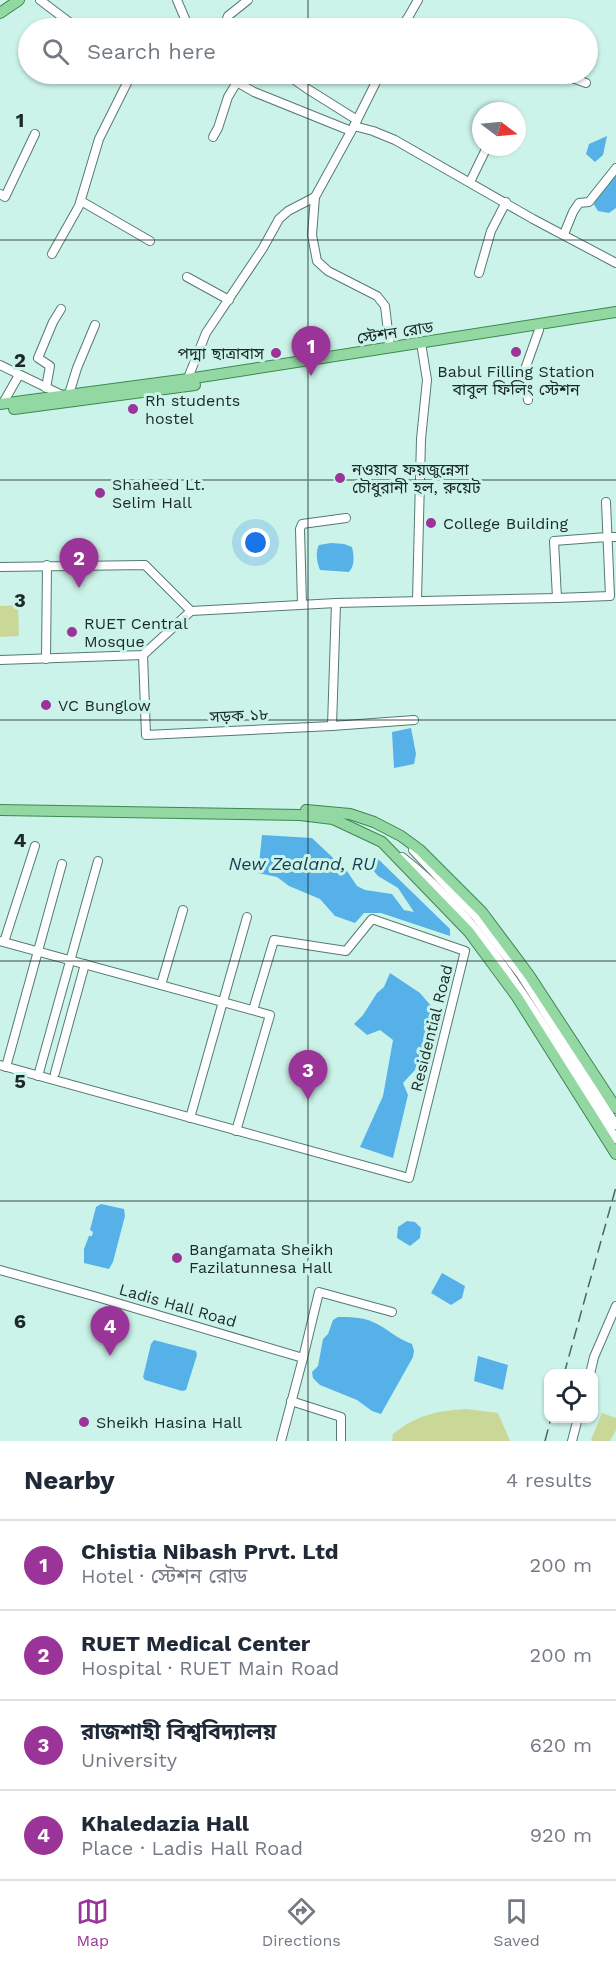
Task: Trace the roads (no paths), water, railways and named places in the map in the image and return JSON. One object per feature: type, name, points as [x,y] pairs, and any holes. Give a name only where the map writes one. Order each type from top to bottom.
[{"type":"main road","points":[[0,13],[19,0]]},
{"type":"main road","name":"স্টেশন রোড","points":[[1,406],[65,395],[186,383],[616,312]]},
{"type":"main road","name":"স্টেশন রোড","points":[[1,406],[422,350],[616,319]]},
{"type":"main road","points":[[0,804],[324,810],[351,814],[374,822],[401,836],[420,850],[482,912],[529,975],[616,1108]]},
{"type":"main road","points":[[0,810],[300,815],[333,819],[382,842],[469,932],[517,997],[616,1154]]},
{"type":"street","points":[[40,0],[64,18]]},
{"type":"street","points":[[177,0],[185,18]]},
{"type":"street","points":[[227,18],[248,0]]},
{"type":"street","points":[[408,18],[418,0]]},
{"type":"street","points":[[52,254],[81,201],[99,139],[126,84]]},
{"type":"street","points":[[213,137],[228,97],[236,84]]},
{"type":"street","points":[[240,84],[254,92],[354,126],[373,130],[395,140],[616,263]]},
{"type":"street","points":[[300,84],[354,126]]},
{"type":"street","points":[[375,84],[315,197],[312,235],[317,261],[328,271],[376,296],[385,306],[390,348]]},
{"type":"street","points":[[0,194],[5,197],[35,134]]},
{"type":"street","points":[[470,182],[483,156]]},
{"type":"street","points":[[564,234],[579,203],[589,202],[616,168]]},
{"type":"street","points":[[186,383],[206,333],[263,248],[279,219],[288,211],[315,197]]},
{"type":"street","points":[[81,201],[150,241]]},
{"type":"street","points":[[479,273],[491,231],[506,202]]},
{"type":"street","points":[[187,277],[229,300]]},
{"type":"street","points":[[46,388],[50,366],[38,358],[53,322],[62,309]]},
{"type":"street","points":[[0,365],[65,395],[95,325]]},
{"type":"street","points":[[528,400],[524,372],[539,330]]},
{"type":"street","points":[[417,600],[421,439],[427,380],[422,350]]},
{"type":"street","points":[[1,406],[19,375]]},
{"type":"street","points":[[0,660],[143,655],[191,611],[302,604],[610,596],[612,537],[606,501]]},
{"type":"street","points":[[302,604],[300,529],[302,524],[346,519]]},
{"type":"street","points":[[557,598],[554,541],[612,537]]},
{"type":"street","points":[[46,659],[47,565]]},
{"type":"street","points":[[0,567],[145,566],[191,611]]},
{"type":"street","points":[[332,726],[336,603]]},
{"type":"street","name":"সড়ক ১৮","points":[[143,655],[146,735],[414,720]]},
{"type":"street","points":[[401,836],[423,867],[471,922],[508,971],[616,1139]]},
{"type":"street","points":[[382,842],[423,867],[477,917],[520,975],[616,1125]]},
{"type":"street","points":[[35,846],[2,942],[37,952],[85,964],[270,1015],[236,1131],[3,1066],[37,952],[62,864]]},
{"type":"street","points":[[38,1076],[98,861]]},
{"type":"street","points":[[161,985],[183,910]]},
{"type":"street","points":[[190,1118],[247,917]]},
{"type":"street","name":"Residential Road","points":[[236,1131],[408,1178],[465,951],[372,919],[346,951],[274,940],[253,1010]]},
{"type":"street","points":[[55,1073],[85,964]]},
{"type":"street","name":"Ladis Hall Road","points":[[0,1270],[303,1358]]},
{"type":"street","points":[[281,1441],[320,1293],[393,1312]]},
{"type":"street","points":[[591,1369],[616,1306]]},
{"type":"street","points":[[291,1401],[341,1417],[341,1441]]},
{"type":"street","points":[[572,1441],[577,1423]]},
{"type":"water","points":[[607,136],[603,155],[595,162],[586,154],[589,144]]},
{"type":"water","points":[[616,175],[616,208],[609,213],[598,211],[593,203]]},
{"type":"water","points":[[331,543],[352,547],[354,560],[349,572],[320,570],[317,558],[319,545]]},
{"type":"water","points":[[411,728],[416,754],[414,764],[394,768],[392,732]]},
{"type":"water","name":"New Zealand, RU","points":[[262,835],[312,838],[347,871],[357,886],[365,890],[392,894],[404,910],[414,912],[398,888],[378,876],[371,868],[374,855],[450,929],[450,936],[381,913],[364,913],[355,923],[335,916],[320,899],[289,886],[277,877],[258,873]]},
{"type":"water","points":[[390,973],[420,993],[432,1007],[433,1013],[415,1070],[403,1083],[408,1095],[393,1158],[360,1147],[383,1096],[393,1040],[380,1030],[367,1035],[354,1024],[384,987]]},
{"type":"water","points":[[101,1204],[124,1209],[125,1216],[113,1262],[109,1269],[84,1263],[84,1249],[89,1236],[92,1236],[93,1232],[90,1230],[96,1207]]},
{"type":"water","points":[[407,1221],[415,1222],[421,1228],[420,1238],[410,1246],[397,1238],[398,1227]]},
{"type":"water","points":[[442,1273],[465,1286],[462,1298],[451,1305],[431,1293]]},
{"type":"water","points":[[338,1317],[369,1320],[412,1344],[413,1357],[381,1414],[372,1411],[357,1400],[320,1385],[313,1378],[312,1372],[318,1366],[323,1339],[328,1334],[333,1320]]},
{"type":"water","points":[[154,1340],[196,1351],[197,1355],[186,1390],[182,1391],[145,1380],[143,1377]]},
{"type":"water","points":[[478,1356],[508,1365],[503,1390],[474,1381]]},
{"type":"railway","points":[[565,1369],[616,1187]]},
{"type":"railway","points":[[545,1441],[550,1423]]},
{"type":"place","name":"Babul Filling Station বাবুল ফিলিং স্টেশন","points":[[516,352]]},
{"type":"place","name":"পদ্মা ছাত্রাবাস","points":[[276,353]]},
{"type":"place","name":"Chistia Nibash Prvt. Ltd","points":[[311,376]]},
{"type":"place","name":"Rh students hostel","points":[[133,409]]},
{"type":"place","name":"নওয়াব ফয়জুন্নেসা চৌধুরানী হল, রুয়েট","points":[[340,478]]},
{"type":"place","name":"Shaheed Lt. Selim Hall","points":[[100,493]]},
{"type":"place","name":"College Building","points":[[431,523]]},
{"type":"place","name":"RUET Medical Center","points":[[79,588]]},
{"type":"place","name":"RUET Central Mosque","points":[[72,632]]},
{"type":"place","name":"VC Bunglow","points":[[46,705]]},
{"type":"place","name":"রাজশাহী বিশ্ববিদ্যালয়","points":[[308,1100]]},
{"type":"place","name":"Bangamata Sheikh Fazilatunnesa Hall","points":[[177,1258]]},
{"type":"place","name":"Khaledazia Hall","points":[[110,1356]]},
{"type":"place","name":"Sheikh Hasina Hall","points":[[84,1422]]}]
